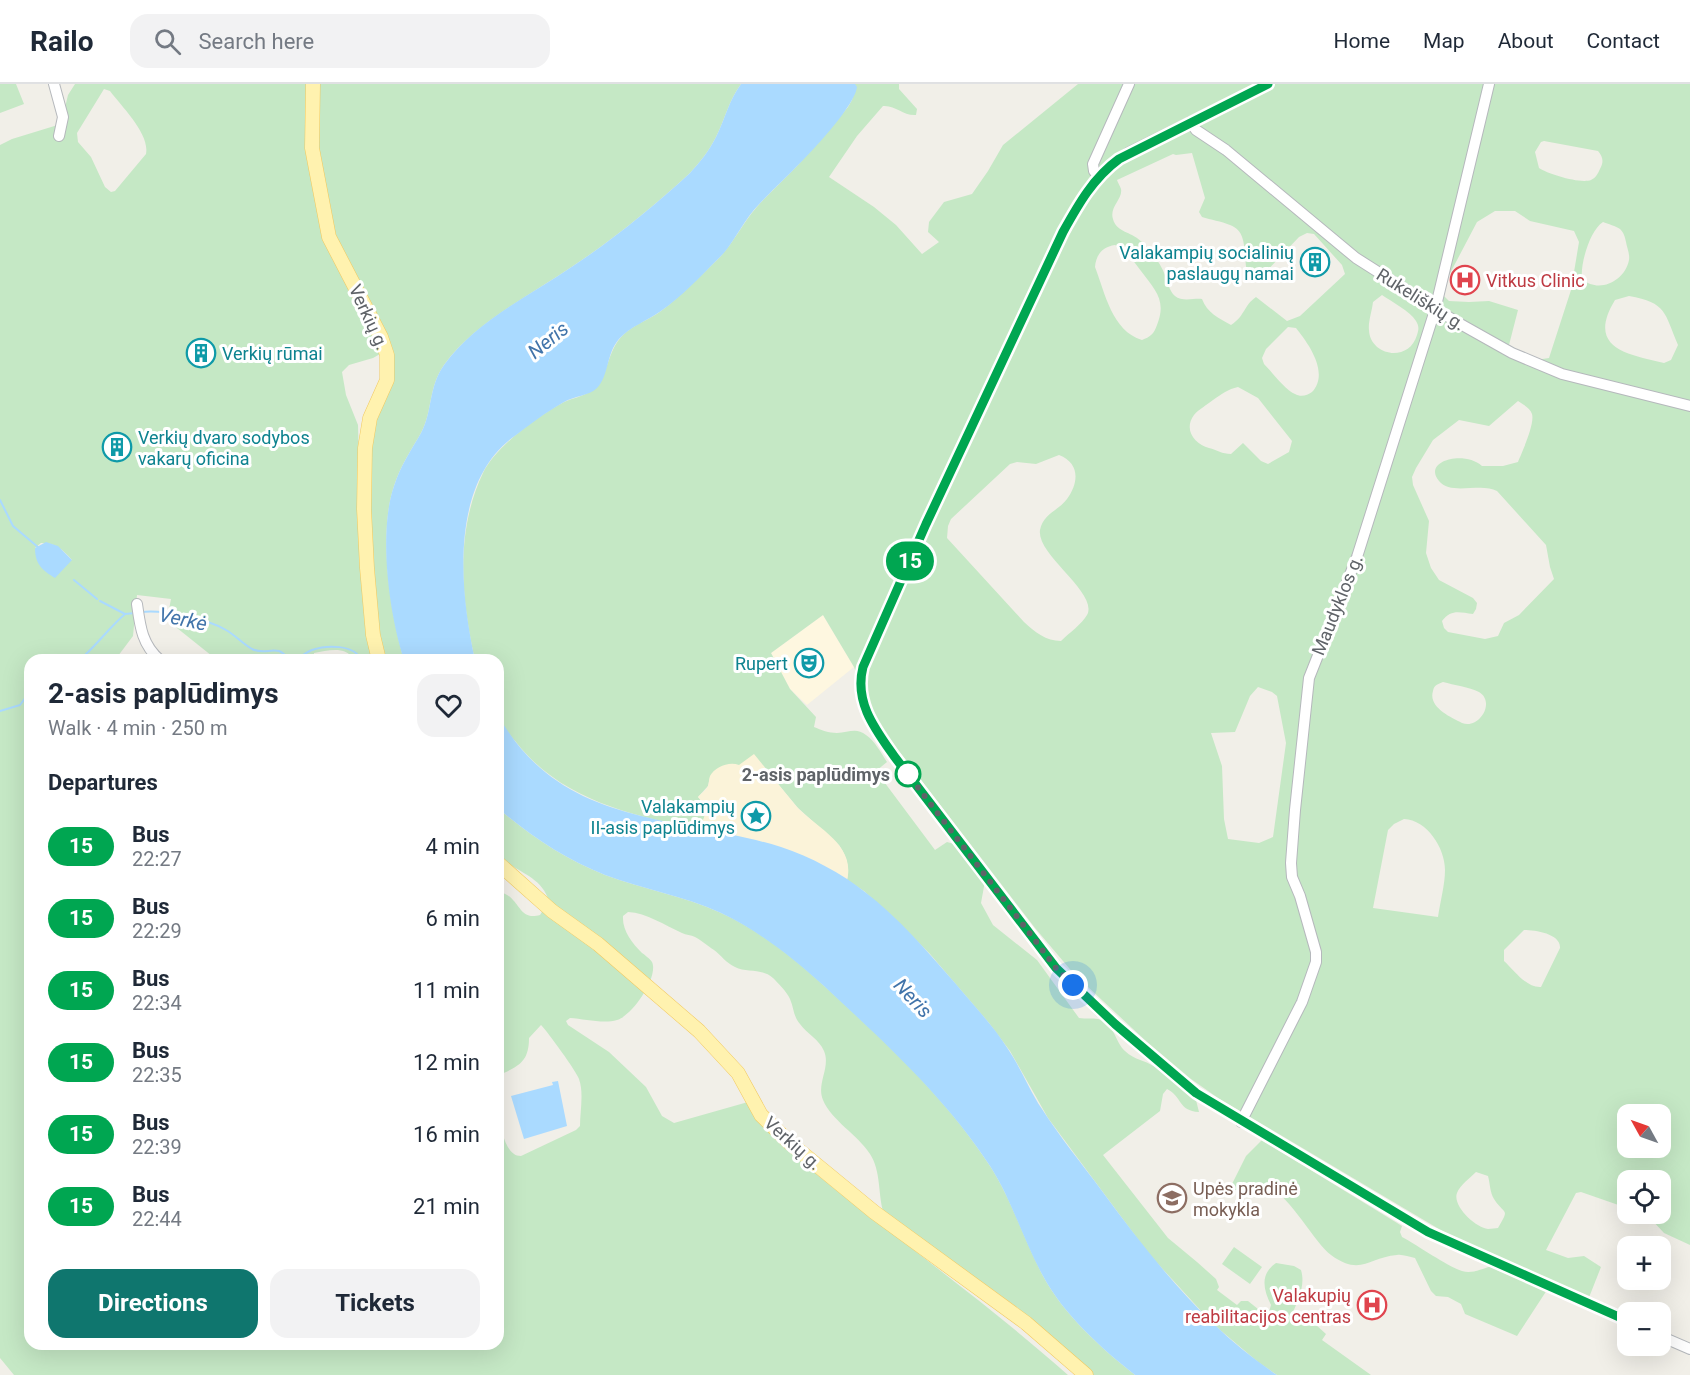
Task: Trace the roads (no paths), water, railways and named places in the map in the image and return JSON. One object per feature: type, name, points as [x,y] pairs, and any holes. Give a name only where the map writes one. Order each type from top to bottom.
[{"type":"main road","name":"Verkių g.","points":[[313,84],[312,148],[329,237],[381,337],[387,355],[387,380],[370,418],[365,448],[364,509],[367,568],[373,635],[378,654]]},
{"type":"main road","name":"Verkių g.","points":[[504,868],[552,911],[598,944],[691,1023],[738,1073],[761,1115],[790,1143],[874,1212],[1026,1323],[1086,1375]]},
{"type":"street","points":[[54,84],[63,117],[59,136]]},
{"type":"street","points":[[1099,176],[1094,171],[1093,164],[1129,84]]},
{"type":"street","points":[[1268,84],[1119,159],[1099,176],[1085,194],[1063,232],[926,524],[863,667],[860,688],[873,726],[1056,968],[1101,1012],[1177,1078],[1204,1099],[1241,1122],[1342,1179],[1428,1232],[1617,1316]]},
{"type":"street","name":"Maudyklos g.","points":[[1241,1122],[1302,1002],[1316,962],[1316,952],[1293,877],[1291,863],[1309,678],[1357,556],[1435,310],[1440,281],[1489,84]]},
{"type":"street","name":"Rukeliškių g.","points":[[1190,122],[1196,130],[1243,164],[1356,258],[1435,310],[1512,353],[1562,375],[1690,406]]},
{"type":"street","points":[[138,604],[143,637],[154,654]]},
{"type":"street","points":[[1671,1341],[1690,1349]]},
{"type":"water","name":"Neris","points":[[741,84],[855,84],[857,87],[853,98],[834,126],[754,210],[722,255],[676,300],[619,339],[612,351],[604,377],[597,388],[557,406],[512,438],[492,459],[478,483],[469,511],[464,542],[466,603],[474,654],[402,654],[394,620],[387,573],[389,505],[399,472],[425,424],[435,382],[444,365],[471,335],[487,322],[604,245],[690,173],[713,142],[733,96]]},
{"type":"water","points":[[46,542],[58,546],[72,560],[55,578],[43,569],[36,558],[35,548]]},
{"type":"water","name":"Neris","points":[[504,724],[524,752],[554,779],[587,798],[661,821],[741,836],[781,847],[836,872],[856,885],[901,924],[923,947],[996,1032],[1013,1056],[1037,1102],[1056,1130],[1161,1267],[1226,1336],[1277,1375],[1135,1375],[1096,1342],[1061,1304],[1043,1276],[998,1179],[954,1117],[913,1071],[824,986],[775,946],[735,920],[693,902],[590,869],[548,846],[504,813]]},
{"type":"water","points":[[558,1081],[567,1126],[524,1139],[511,1096],[553,1085],[552,1082]]},
{"type":"waterway","name":"Verkė","points":[[0,500],[13,526],[39,548]]},
{"type":"waterway","name":"Verkė","points":[[74,580],[97,599]]},
{"type":"waterway","name":"Verkė","points":[[100,601],[125,614],[135,613]]},
{"type":"waterway","name":"Verkė","points":[[141,612],[172,613],[208,622],[226,630],[256,650],[279,651],[284,654]]},
{"type":"waterway","points":[[86,654],[125,614]]},
{"type":"waterway","name":"Verkė","points":[[304,654],[318,648],[332,647],[347,648],[357,654]]},
{"type":"waterway","points":[[0,711],[20,705],[24,700]]},
{"type":"place","name":"Valakampių socialinių paslaugų namai","points":[[1315,262]]},
{"type":"place","name":"Vitkus Clinic","points":[[1465,280]]},
{"type":"place","name":"Verkių rūmai","points":[[201,353]]},
{"type":"place","name":"Verkių dvaro sodybos vakarų oficina","points":[[117,447]]},
{"type":"place","name":"Rupert","points":[[809,663]]},
{"type":"place","name":"2-asis paplūdimys","points":[[908,774]]},
{"type":"place","name":"Valakampių II-asis paplūdimys","points":[[756,816]]},
{"type":"place","name":"Upės pradinė mokykla","points":[[1172,1198]]},
{"type":"place","name":"Valakupių reabilitacijos centras","points":[[1372,1305]]}]
